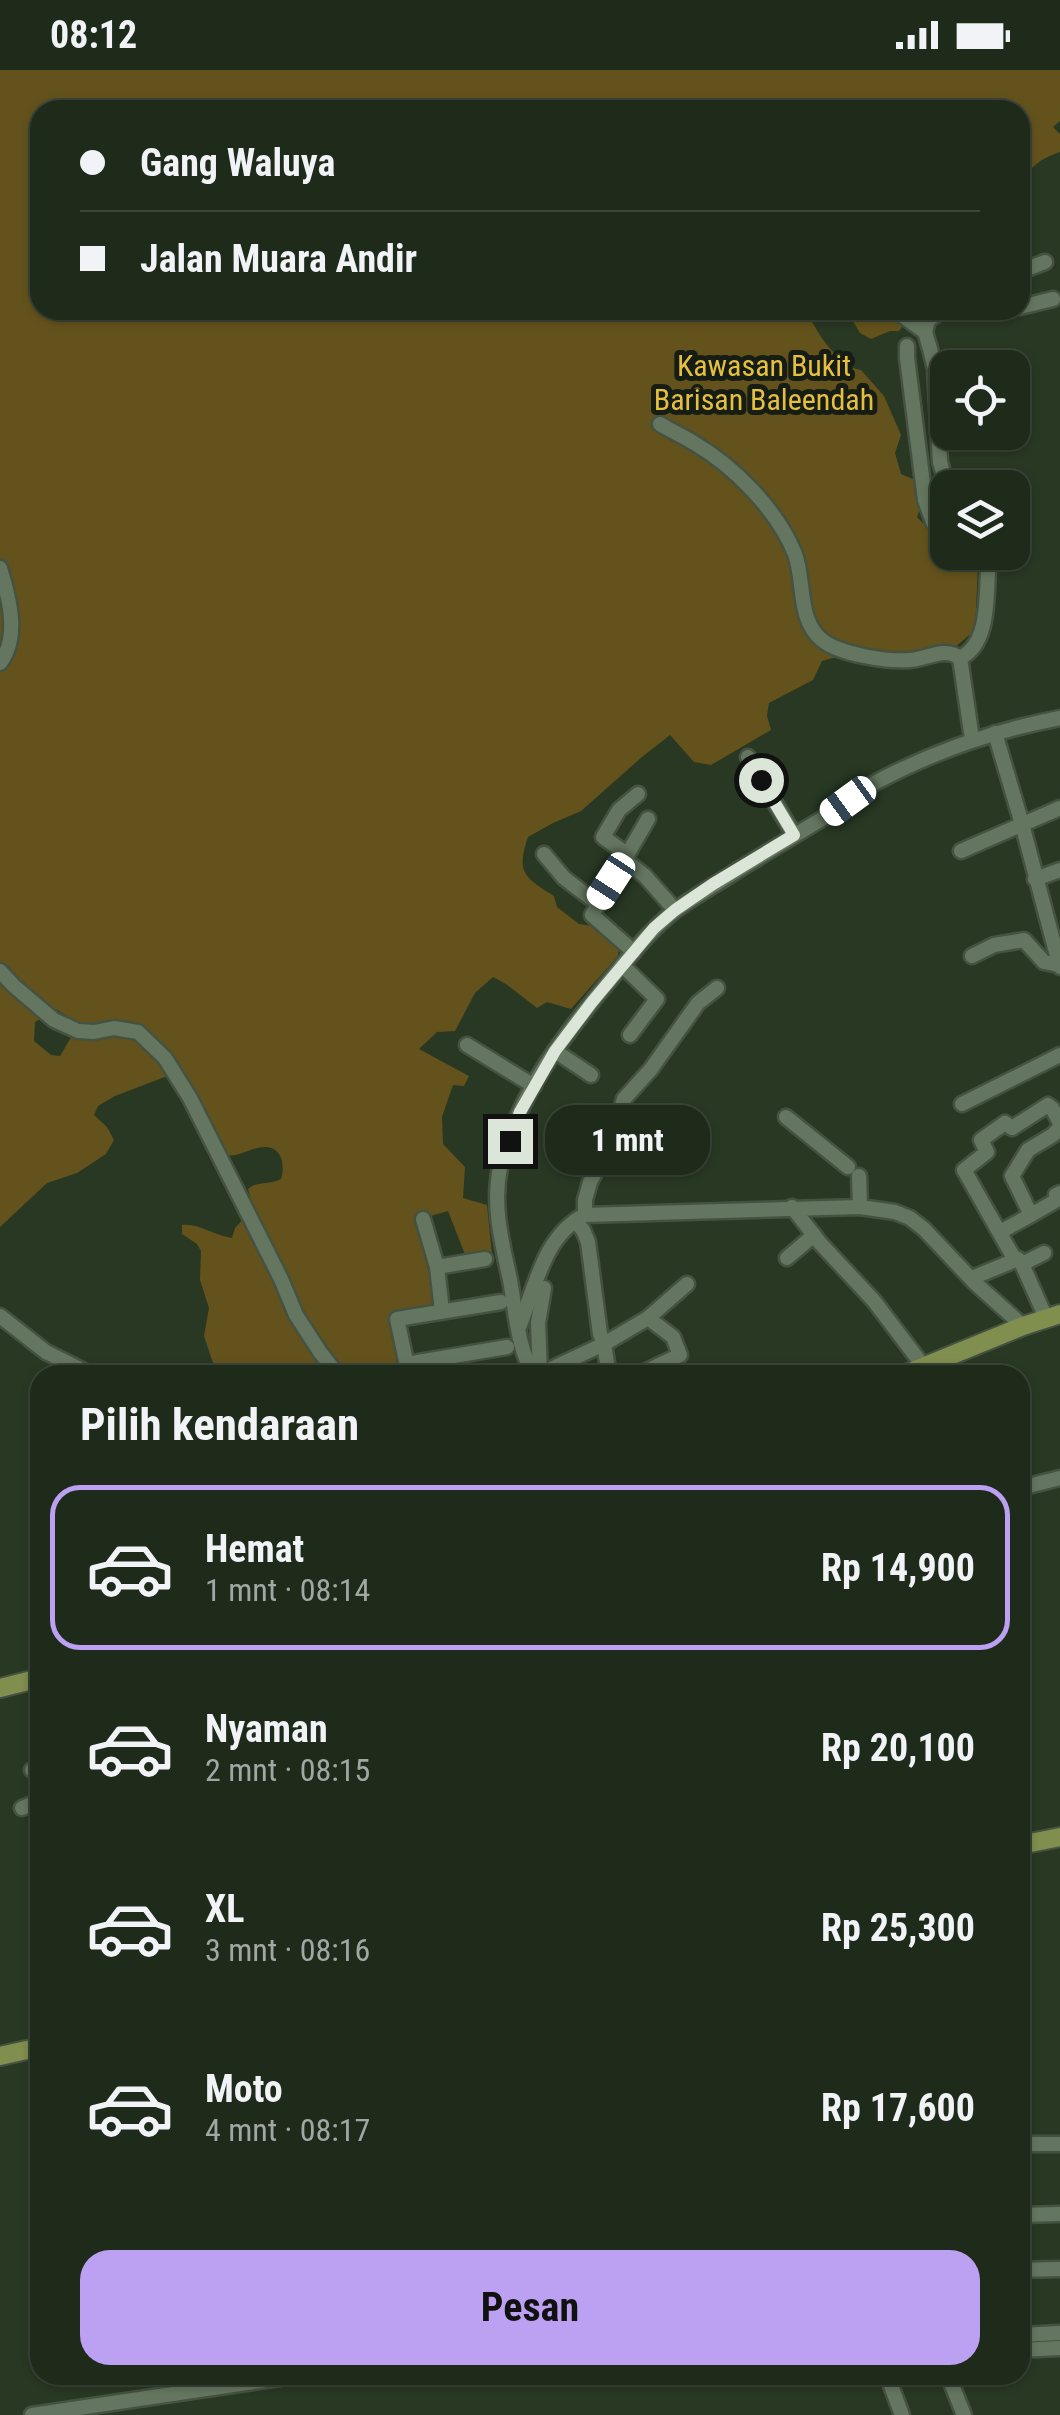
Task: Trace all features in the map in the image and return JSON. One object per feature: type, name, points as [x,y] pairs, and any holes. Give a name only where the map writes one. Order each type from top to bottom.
[{"type":"main road","points":[[929,1365],[1053,1316]]},
{"type":"main road","points":[[0,1688],[30,1680]]},
{"type":"main road","points":[[1030,1842],[1060,1837]]},
{"type":"main road","points":[[0,2056],[30,2049]]},
{"type":"street","points":[[1030,268],[1045,262]]},
{"type":"street","points":[[1030,304],[1053,298]]},
{"type":"street","points":[[909,320],[925,332],[933,350]]},
{"type":"street","points":[[925,332],[928,320]]},
{"type":"street","points":[[908,346],[906,358],[925,500],[930,512]]},
{"type":"street","points":[[660,424],[692,441],[731,470],[781,527],[798,562],[809,624],[824,642],[848,652],[899,660],[948,652],[960,658]]},
{"type":"street","points":[[0,568],[8,592],[12,638],[0,664]]},
{"type":"street","points":[[960,658],[970,652],[982,630],[988,570]]},
{"type":"street","points":[[960,658],[972,739]]},
{"type":"street","points":[[531,1365],[523,1354],[498,1222],[500,1166],[520,1112],[555,1051],[622,965],[675,910],[866,788],[972,739],[1060,718]]},
{"type":"street","points":[[972,956],[994,945],[1024,940],[1040,960],[1060,966],[995,732]]},
{"type":"street","points":[[748,757],[794,835]]},
{"type":"street","points":[[638,794],[619,810],[603,837],[675,910]]},
{"type":"street","points":[[961,851],[1060,808]]},
{"type":"street","points":[[634,952],[593,917],[593,912],[648,819]]},
{"type":"street","points":[[544,854],[564,878],[598,903]]},
{"type":"street","points":[[1035,879],[1060,870]]},
{"type":"street","points":[[622,965],[657,999],[630,1035]]},
{"type":"street","points":[[0,971],[54,1020],[78,1031],[114,1028],[138,1032],[165,1058],[190,1098],[296,1315],[330,1365]]},
{"type":"street","points":[[520,1327],[550,1248],[580,1218],[590,1182],[610,1145],[624,1100],[698,1003],[717,988]]},
{"type":"street","points":[[467,1045],[534,1086]]},
{"type":"street","points":[[555,1051],[591,1075]]},
{"type":"street","points":[[962,1104],[1060,1055]]},
{"type":"street","points":[[1031,1216],[1012,1176],[1028,1150],[1053,1135],[1060,1125],[1048,1106],[1012,1128],[1005,1123],[981,1140],[987,1152],[964,1170],[1053,1316]]},
{"type":"street","points":[[786,1117],[854,1172],[860,1207]]},
{"type":"street","points":[[1000,1232],[1057,1200],[1060,1193]]},
{"type":"street","points":[[580,1218],[792,1208],[860,1207],[894,1212],[924,1229],[1023,1326]]},
{"type":"street","points":[[792,1208],[874,1301],[922,1365]]},
{"type":"street","points":[[580,1218],[588,1242],[607,1365]]},
{"type":"street","points":[[423,1219],[437,1268],[442,1311]]},
{"type":"street","points":[[787,1258],[814,1236]]},
{"type":"street","points":[[972,1278],[1044,1253]]},
{"type":"street","points":[[437,1268],[485,1259]]},
{"type":"street","points":[[559,1365],[648,1318],[687,1284]]},
{"type":"street","points":[[538,1365],[538,1323],[544,1288]]},
{"type":"street","points":[[407,1365],[397,1319],[500,1302]]},
{"type":"street","points":[[0,1316],[46,1352],[72,1365]]},
{"type":"street","points":[[648,1318],[673,1337],[680,1355],[662,1365]]},
{"type":"street","points":[[430,1365],[507,1348]]},
{"type":"street","points":[[1030,1486],[1060,1478]]},
{"type":"street","points":[[22,1808],[30,1805]]},
{"type":"street","points":[[1030,2144],[1060,2144]]},
{"type":"street","points":[[1030,2215],[1060,2214]]},
{"type":"street","points":[[1030,2270],[1060,2269]]},
{"type":"street","points":[[1030,2335],[1060,2333]]},
{"type":"street","points":[[1030,2350],[1060,2348]]},
{"type":"street","points":[[32,2415],[233,2385]]},
{"type":"street","points":[[891,2385],[902,2415]]},
{"type":"street","points":[[952,2385],[964,2415]]},
{"type":"green space","name":"Kawasan Bukit Barisan Baleendah","points":[[0,70],[1060,70],[1060,121],[1053,127],[1060,134],[1060,152],[1030,171],[1030,100],[30,100],[30,320],[812,320],[838,356],[861,370],[884,396],[901,435],[895,453],[901,474],[915,480],[920,509],[917,517],[930,529],[930,570],[978,570],[975,630],[953,649],[929,649],[888,659],[836,657],[822,661],[813,680],[769,703],[771,730],[711,765],[694,762],[670,735],[581,811],[528,837],[523,859],[525,873],[554,896],[557,907],[579,924],[592,926],[619,948],[618,956],[571,1009],[547,1002],[537,1008],[493,977],[475,993],[455,1031],[437,1032],[419,1049],[469,1076],[464,1086],[453,1085],[442,1117],[443,1144],[465,1167],[463,1198],[487,1205],[492,1254],[466,1257],[448,1211],[417,1220],[434,1307],[390,1319],[397,1365],[214,1365],[204,1336],[209,1308],[200,1280],[201,1251],[182,1234],[182,1225],[232,1238],[235,1228],[253,1208],[248,1189],[281,1179],[283,1169],[279,1154],[271,1148],[224,1155],[215,1128],[183,1070],[98,1106],[94,1115],[114,1140],[106,1154],[77,1173],[47,1183],[0,1227]],"holes":[[[56,1009],[79,1024],[60,1056],[51,1055],[34,1041],[35,1022]]]},
{"type":"green space","points":[[852,320],[907,320],[899,331],[871,339],[860,333]]},
{"type":"route","points":[[510,1141],[520,1112],[555,1051],[654,928],[713,884],[794,835],[761,780]]}]
